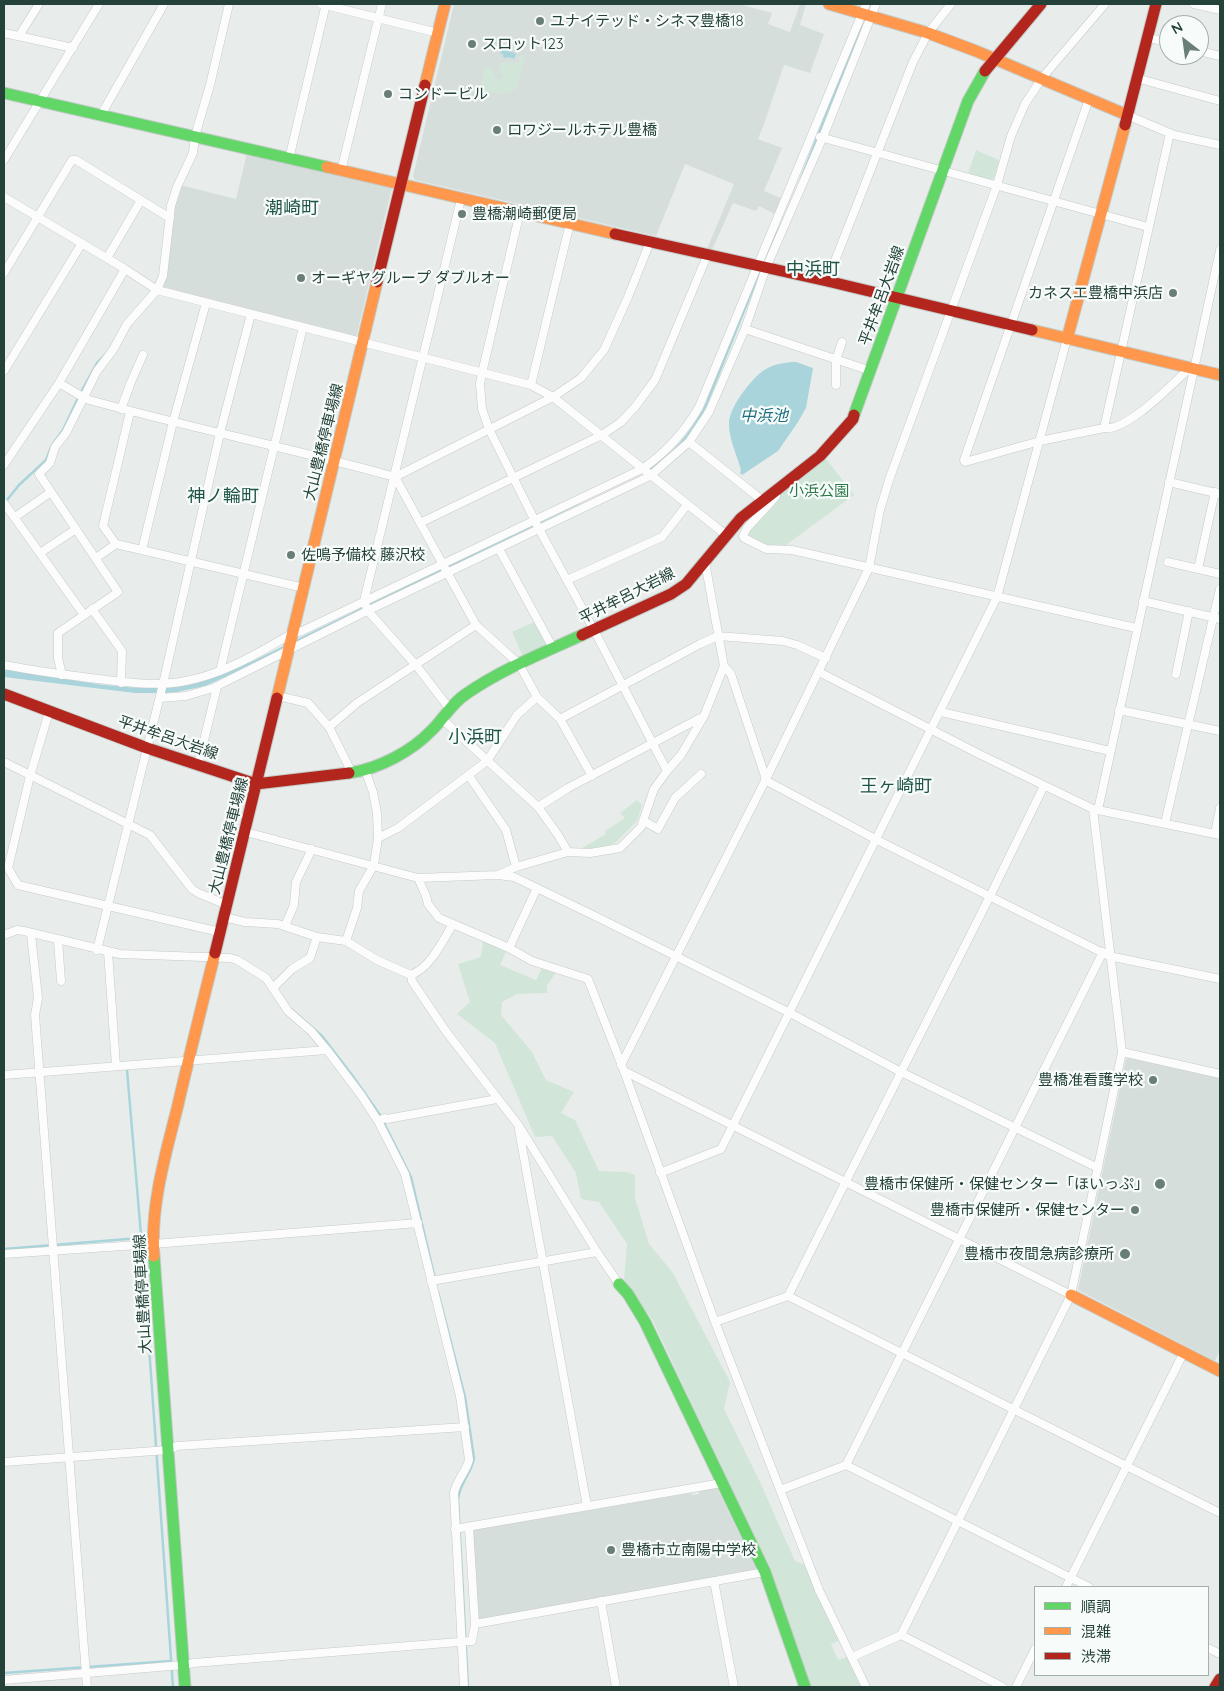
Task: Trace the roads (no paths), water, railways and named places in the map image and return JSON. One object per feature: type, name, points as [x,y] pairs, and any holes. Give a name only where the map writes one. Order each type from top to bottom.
[{"type":"main road","name":"大山豊橋停車場線","points":[[185,1687],[180,1666],[160,1451],[149,1244],[158,1195],[189,1061],[446,4]]},
{"type":"main road","points":[[829,4],[866,11],[928,33],[995,58],[1127,115]]},
{"type":"main road","name":"平井牟呂大岩線","points":[[4,694],[147,748],[256,784],[352,773],[365,770],[385,761],[419,741],[442,719],[449,708],[468,693],[519,664],[671,594],[686,584],[706,562],[740,518],[775,493],[820,456],[847,426],[858,409],[968,101],[979,80],[995,58],[1041,4]]},
{"type":"main road","points":[[1067,339],[1156,4]]},
{"type":"main road","points":[[4,93],[708,256],[827,281],[1220,375]]},
{"type":"main road","points":[[619,1284],[645,1322],[765,1572],[805,1687]]},
{"type":"main road","points":[[1071,1295],[1220,1370]]},
{"type":"main road","points":[[1215,1687],[1220,1679]]},
{"type":"street","points":[[19,36],[39,4]]},
{"type":"street","points":[[5,156],[99,4]]},
{"type":"street","points":[[101,115],[164,4]]},
{"type":"street","points":[[62,675],[58,658],[58,633],[118,592],[39,474],[50,464],[55,448],[66,433],[97,371],[113,350],[127,324],[157,290],[163,276],[170,218],[177,187],[192,153],[229,4]]},
{"type":"street","points":[[289,159],[324,4],[438,33]]},
{"type":"street","points":[[341,171],[382,4]]},
{"type":"street","points":[[160,698],[186,696],[216,687],[368,611],[650,476],[689,442],[708,412],[745,329],[761,267],[813,135],[866,11],[876,4]]},
{"type":"street","points":[[827,281],[907,76],[928,33],[951,4]]},
{"type":"street","points":[[623,1068],[676,956],[870,568],[880,510],[889,480],[997,185],[1011,136],[1025,104],[1042,78],[1105,4]]},
{"type":"street","points":[[1194,4],[1220,10]]},
{"type":"street","points":[[4,665],[121,683],[163,684],[186,682],[220,671],[642,469],[671,446],[689,424],[699,407],[761,267],[823,137],[866,11]]},
{"type":"street","points":[[4,33],[73,48]]},
{"type":"street","points":[[1146,37],[1159,40]]},
{"type":"street","points":[[1136,78],[1220,101]]},
{"type":"street","points":[[1089,99],[964,460],[965,462],[1040,441],[1104,428],[1110,429],[1136,417],[1192,368]]},
{"type":"street","points":[[1127,115],[1170,134],[1220,145]]},
{"type":"street","points":[[1104,428],[1170,134]]},
{"type":"street","points":[[813,135],[1148,227]]},
{"type":"street","points":[[4,273],[72,160],[76,160],[170,218]]},
{"type":"street","points":[[4,197],[157,290],[531,385],[553,397],[726,535]]},
{"type":"street","points":[[449,708],[415,664],[368,611],[364,601],[461,199]]},
{"type":"street","points":[[107,258],[140,200]]},
{"type":"street","points":[[520,212],[482,373],[480,384],[482,409],[489,429],[539,529],[667,771]]},
{"type":"street","points":[[531,385],[570,224]]},
{"type":"street","points":[[59,383],[83,398],[130,412],[336,460],[394,477],[553,397],[581,378],[604,350],[650,242]]},
{"type":"street","points":[[4,372],[82,243]]},
{"type":"street","points":[[852,1657],[901,1635],[956,1521],[1071,1295],[1122,1052],[1106,954],[1095,809],[1110,751],[1192,368],[1220,250]]},
{"type":"street","points":[[420,523],[602,436],[621,422],[655,380],[708,256]]},
{"type":"street","points":[[4,465],[7,453],[59,383],[125,269]]},
{"type":"street","points":[[142,550],[173,422],[206,303]]},
{"type":"street","points":[[97,950],[160,698],[220,433],[250,314]]},
{"type":"street","points":[[220,671],[304,327]]},
{"type":"street","points":[[745,329],[871,371]]},
{"type":"street","points":[[660,1173],[721,1149],[997,597],[1067,339]]},
{"type":"street","points":[[836,386],[836,360],[842,342]]},
{"type":"street","points":[[121,409],[130,382],[144,355]]},
{"type":"street","points":[[130,412],[102,526],[116,544],[304,588]]},
{"type":"street","points":[[689,442],[763,501]]},
{"type":"street","points":[[394,477],[476,626],[519,664],[537,698],[560,719],[592,776]]},
{"type":"street","points":[[1169,482],[1218,493],[1198,569]]},
{"type":"street","points":[[14,517],[51,492]]},
{"type":"street","points":[[775,493],[776,496],[747,528],[743,536],[766,549],[792,550],[1136,628]]},
{"type":"street","points":[[4,503],[84,616]]},
{"type":"street","points":[[567,580],[662,537],[687,505]]},
{"type":"street","points":[[40,553],[76,529]]},
{"type":"street","points":[[96,558],[116,544]]},
{"type":"street","points":[[499,549],[553,648]]},
{"type":"street","points":[[706,562],[724,666],[731,674],[765,779],[877,840],[1106,954],[1220,979]]},
{"type":"street","points":[[1168,562],[1220,574]]},
{"type":"street","points":[[1165,823],[1217,619],[1220,589]]},
{"type":"street","points":[[1143,601],[1217,619]]},
{"type":"street","points":[[92,610],[122,651],[121,683]]},
{"type":"street","points":[[1176,674],[1189,611]]},
{"type":"street","points":[[329,727],[357,703],[476,626]]},
{"type":"street","points":[[560,719],[718,636],[783,641],[826,658]]},
{"type":"street","points":[[498,875],[516,867],[568,852],[590,853],[620,848],[641,827],[654,789],[681,754],[704,716],[724,666]]},
{"type":"street","points":[[819,672],[1044,786],[1095,809],[1217,835],[1220,808]]},
{"type":"street","points":[[198,765],[216,687]]},
{"type":"street","points":[[278,696],[308,703],[329,727],[352,773]]},
{"type":"street","points":[[378,838],[398,828],[487,761],[518,715],[537,698]]},
{"type":"street","points":[[1118,710],[1220,731]]},
{"type":"street","points":[[49,712],[30,776],[6,871],[18,885],[220,932]]},
{"type":"street","points":[[940,712],[1110,751]]},
{"type":"street","points":[[538,807],[568,788],[704,716]]},
{"type":"street","points":[[442,719],[538,807],[568,852]]},
{"type":"street","points":[[4,762],[150,835],[192,889],[246,922],[285,926],[317,937],[346,941],[377,960],[411,976]]},
{"type":"street","points":[[346,941],[357,908],[359,891],[374,865],[378,838],[375,799],[365,770]]},
{"type":"street","points":[[644,821],[658,829],[675,798],[702,774]]},
{"type":"street","points":[[469,776],[506,830],[516,867]]},
{"type":"street","points":[[715,1322],[788,1296],[1044,786]]},
{"type":"street","points":[[246,832],[418,878],[498,875],[514,877],[790,1013],[901,1072],[1098,1168]]},
{"type":"street","points":[[285,926],[294,905],[296,882],[312,849]]},
{"type":"street","points":[[418,878],[428,904],[439,918],[509,948],[532,961],[588,979],[623,1068],[715,1322],[819,1590],[866,1687]]},
{"type":"street","points":[[509,948],[537,888]]},
{"type":"street","points":[[411,976],[418,972],[433,957],[452,924]]},
{"type":"street","points":[[4,935],[17,930],[97,950],[128,955],[230,958],[237,960],[266,978],[288,1011],[311,1031],[381,1120],[405,1174],[435,1281],[460,1396],[469,1460],[455,1488],[455,1530],[464,1687]]},
{"type":"street","points":[[31,934],[38,998],[35,1015],[87,1687]]},
{"type":"street","points":[[273,988],[292,969],[310,958],[317,937]]},
{"type":"street","points":[[58,940],[61,981]]},
{"type":"street","points":[[108,952],[116,1066]]},
{"type":"street","points":[[780,1490],[846,1465],[1014,1127],[1106,954]]},
{"type":"street","points":[[411,976],[412,981],[432,1013],[518,1126],[619,1284]]},
{"type":"street","points":[[4,1075],[327,1050]]},
{"type":"street","points":[[1122,1052],[1220,1074]]},
{"type":"street","points":[[623,1068],[732,1126],[1071,1295]]},
{"type":"street","points":[[381,1120],[498,1099]]},
{"type":"street","points":[[518,1126],[587,1506]]},
{"type":"street","points":[[4,1254],[418,1222]]},
{"type":"street","points":[[435,1281],[597,1252]]},
{"type":"street","points":[[788,1296],[1220,1513]]},
{"type":"street","points":[[1066,1586],[1184,1352]]},
{"type":"street","points":[[4,1462],[160,1451],[177,1446],[464,1427]]},
{"type":"street","points":[[846,1465],[1087,1586]]},
{"type":"street","points":[[455,1530],[722,1483]]},
{"type":"street","points":[[4,1680],[472,1641],[474,1624],[466,1528]]},
{"type":"street","points":[[474,1624],[765,1572]]},
{"type":"street","points":[[714,1581],[734,1687]]},
{"type":"street","points":[[601,1601],[616,1687]]},
{"type":"street","points":[[901,1635],[1004,1687]]},
{"type":"street","points":[[1016,1687],[1034,1651]]},
{"type":"water","points":[[502,48],[516,54],[514,59],[503,57],[503,54],[500,53]]},
{"type":"water","name":"中浜池","points":[[796,362],[813,368],[806,408],[778,451],[742,475],[729,428],[730,415],[733,408],[743,392],[766,369],[784,363]]},
{"type":"water","points":[[248,660],[251,665],[205,686],[163,693],[135,693],[4,677],[4,668],[121,687],[168,687],[206,680]]},
{"type":"waterway","points":[[801,179],[861,26]]},
{"type":"waterway","points":[[763,263],[780,227]]},
{"type":"waterway","points":[[649,469],[667,457],[682,442],[701,415],[760,271]]},
{"type":"waterway","points":[[81,392],[97,363],[107,353]]},
{"type":"waterway","points":[[7,500],[19,485],[46,460],[52,445],[63,430],[77,400]]},
{"type":"waterway","points":[[294,642],[579,503]]},
{"type":"waterway","points":[[247,665],[284,647]]},
{"type":"waterway","points":[[291,1009],[322,1036],[380,1115],[411,1177],[435,1279]]},
{"type":"waterway","points":[[130,1068],[127,1068],[127,1070],[142,1247],[173,1687]]},
{"type":"waterway","points":[[4,1249],[140,1238]]},
{"type":"waterway","points":[[438,1292],[465,1397],[474,1458],[458,1500],[468,1687]]},
{"type":"waterway","points":[[4,1673],[171,1661]]},
{"type":"place","name":"ユナイテッド・シネマ豊橋18","points":[[540,21]]},
{"type":"place","name":"スロット123","points":[[472,44]]},
{"type":"place","name":"コンドービル","points":[[388,94]]},
{"type":"place","name":"ロワジールホテル豊橋","points":[[497,130]]},
{"type":"place","name":"豊橋潮崎郵便局","points":[[462,214]]},
{"type":"place","name":"オーギヤグループ ダブルオー","points":[[301,278]]},
{"type":"place","name":"カネスエ豊橋中浜店","points":[[1173,293]]},
{"type":"place","name":"佐鳴予備校 藤沢校","points":[[291,555]]},
{"type":"place","name":"豊橋准看護学校","points":[[1153,1080]]},
{"type":"place","name":"豊橋市保健所・保健センター「ほいっぷ」","points":[[1160,1184]]},
{"type":"place","name":"豊橋市保健所・保健センター","points":[[1135,1210]]},
{"type":"place","name":"豊橋市夜間急病診療所","points":[[1125,1254]]},
{"type":"place","name":"豊橋市立南陽中学校","points":[[611,1550]]},
{"type":"district","name":"潮崎町","points":[[292,209]]},
{"type":"district","name":"中浜町","points":[[813,270]]},
{"type":"district","name":"神ノ輪町","points":[[223,497]]},
{"type":"district","name":"小浜町","points":[[475,738]]},
{"type":"district","name":"王ヶ崎町","points":[[896,787]]},
{"type":"park label","name":"小浜公園","points":[[819,491]]}]
